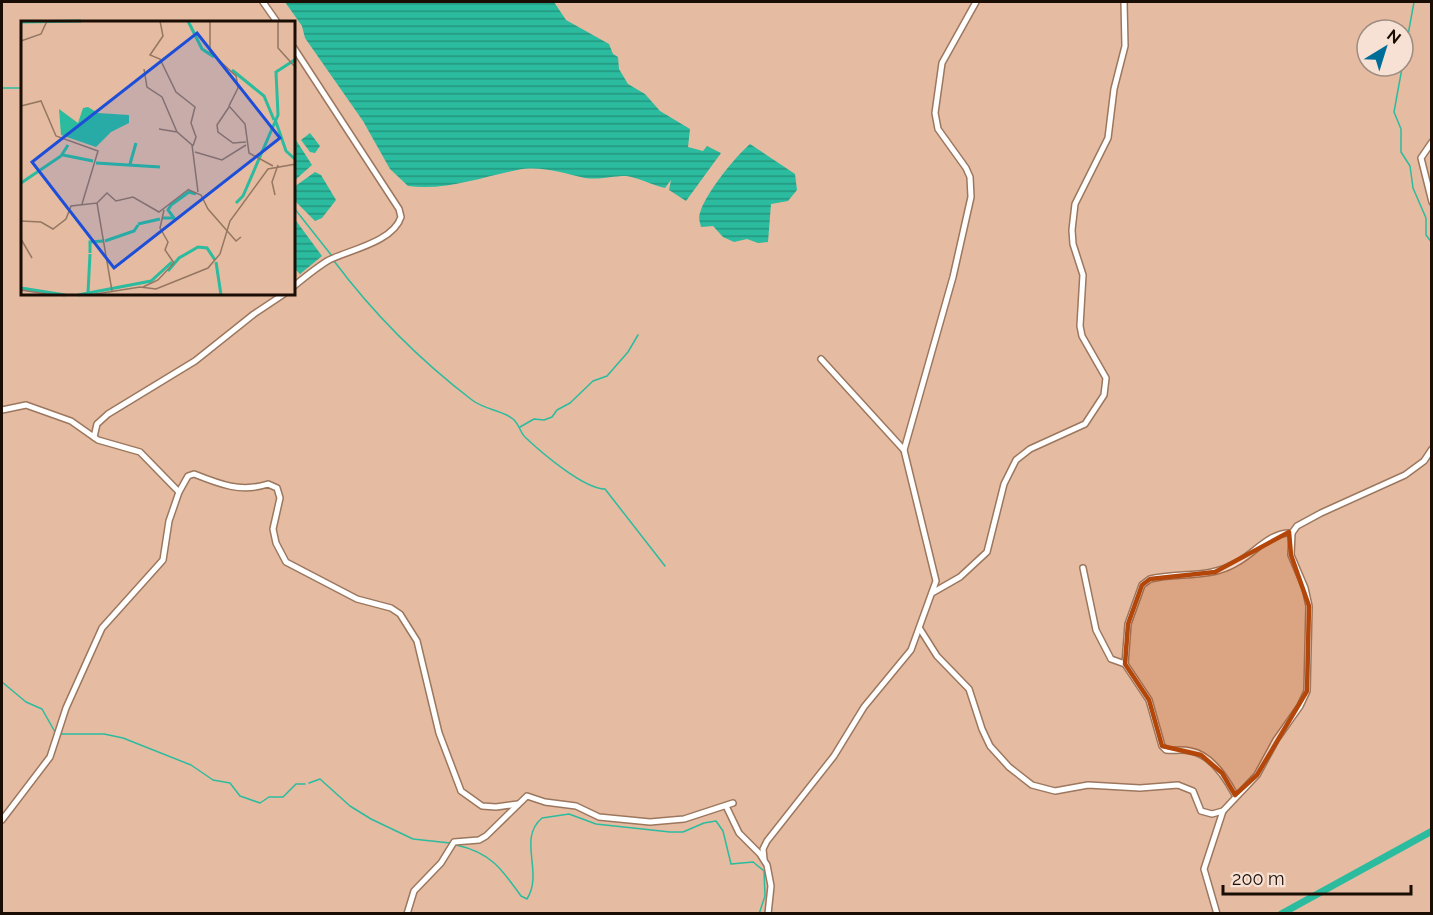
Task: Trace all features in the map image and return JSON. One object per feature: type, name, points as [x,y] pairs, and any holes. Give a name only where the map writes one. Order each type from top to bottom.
[{"type":"street","points":[[263,2],[276,21]]},
{"type":"street","points":[[768,914],[771,886],[764,859],[767,841],[834,756],[864,707],[907,657],[920,629],[932,593],[935,576],[917,514],[904,450],[953,277],[971,197],[970,177],[938,129],[935,113],[942,63],[976,2]]},
{"type":"street","points":[[932,593],[960,577],[987,552],[1004,484],[1016,460],[1030,449],[1085,424],[1104,395],[1106,378],[1082,336],[1080,326],[1083,275],[1073,244],[1072,230],[1075,204],[1108,138],[1114,88],[1125,46],[1124,2]]},
{"type":"street","points":[[296,51],[399,209],[401,217],[397,225],[380,239],[328,260],[296,284]]},
{"type":"street","points":[[1431,142],[1421,158],[1431,202]]},
{"type":"street","points":[[94,437],[97,424],[108,414],[195,361],[254,314],[281,296]]},
{"type":"street","points":[[821,359],[904,450]]},
{"type":"street","points":[[2,410],[31,406],[71,421],[94,437],[140,452],[179,492]]},
{"type":"street","points":[[1217,914],[1204,869],[1223,811],[1235,795],[1257,775],[1307,691],[1309,606],[1305,588],[1291,555],[1292,533],[1297,526],[1321,513],[1405,475],[1424,461],[1431,449]]},
{"type":"street","points":[[2,820],[50,757],[66,708],[102,628],[163,560],[169,521],[179,492],[186,478],[194,474],[240,489],[256,488],[267,484],[278,488],[280,498],[273,529],[276,543],[286,562],[357,599],[391,608],[400,614],[417,641],[438,733],[461,791],[482,806],[518,804]]},
{"type":"street","points":[[1125,664],[1128,624],[1145,582],[1155,578],[1215,572],[1238,562],[1270,539],[1292,533]]},
{"type":"street","points":[[1083,568],[1099,640],[1111,659],[1125,664],[1149,700],[1162,746],[1166,750],[1189,751],[1201,755],[1222,773],[1235,795]]},
{"type":"street","points":[[920,629],[937,656],[969,688],[990,746],[1009,767],[1032,784],[1055,790],[1088,785],[1140,788],[1178,785],[1193,791],[1201,811],[1212,814],[1223,811]]},
{"type":"street","points":[[407,914],[414,891],[441,863],[454,843],[479,840],[486,836],[508,817],[518,804],[530,796],[545,802],[576,806],[599,817],[650,822],[674,821],[727,807],[733,803]]},
{"type":"street","points":[[727,807],[739,833],[764,859]]},
{"type":"highlighted area","points":[[1289,532],[1291,555],[1309,606],[1307,691],[1257,775],[1235,795],[1222,773],[1201,755],[1162,746],[1149,700],[1125,664],[1128,624],[1142,585],[1150,579],[1215,572]]},
{"type":"water","points":[[285,2],[554,2],[566,20],[609,44],[613,54],[618,57],[619,69],[628,84],[645,94],[660,111],[690,129],[688,147],[703,151],[707,146],[721,153],[686,201],[669,190],[671,180],[665,188],[626,176],[585,178],[534,168],[436,187],[408,186],[390,169],[363,121],[305,38],[302,26]]},
{"type":"water","points":[[310,133],[320,146],[315,153],[310,152],[301,140]]},
{"type":"water","points":[[296,140],[312,165],[296,179]]},
{"type":"water","points":[[750,144],[795,174],[797,190],[788,201],[771,204],[768,242],[758,243],[747,239],[734,242],[723,237],[713,226],[701,227],[699,220],[703,205],[714,186]]},
{"type":"water","points":[[315,172],[321,175],[336,200],[322,218],[315,221],[296,202],[296,186]]},
{"type":"water","points":[[296,221],[322,256],[300,274],[296,270]]},
{"type":"waterway","points":[[1414,2],[1394,112],[1401,129],[1401,152],[1410,166],[1413,188],[1426,218],[1426,235],[1432,243]]},
{"type":"waterway","points":[[2,88],[21,88]]},
{"type":"waterway","points":[[296,211],[332,256]]},
{"type":"waterway","points":[[334,261],[381,318],[453,385],[477,403],[513,419],[526,438],[575,477],[605,489],[665,566]]},
{"type":"waterway","points":[[520,427],[534,419],[544,420],[552,417],[557,410],[570,403],[593,381],[607,376],[628,352],[638,335]]},
{"type":"waterway","points":[[2,682],[26,702],[42,709],[55,732]]},
{"type":"waterway","points":[[61,734],[104,734],[123,738],[191,765],[213,780],[230,783],[240,796],[260,803],[269,797],[283,797],[296,784],[305,784]]},
{"type":"waterway","points":[[309,783],[320,779],[350,806],[413,839],[450,843]]},
{"type":"waterway","points":[[456,845],[478,852],[494,863],[521,896],[527,899],[532,889],[533,878],[532,836],[535,826],[542,818],[569,814],[596,824],[670,832],[683,832],[704,823],[716,821],[723,831],[731,864],[753,862],[764,871],[765,896],[759,914]]},
{"type":"waterway","points":[[1281,914],[1432,831]]}]
